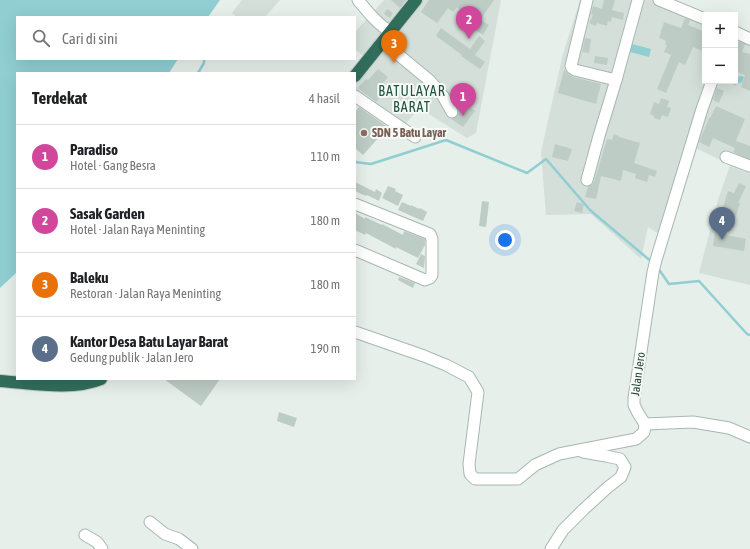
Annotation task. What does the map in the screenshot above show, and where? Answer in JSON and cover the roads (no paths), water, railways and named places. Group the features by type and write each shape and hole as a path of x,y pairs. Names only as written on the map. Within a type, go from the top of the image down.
{"highway":[{"path":"356,75 416,0"},
{"path":"0,381 61,386 99,380"}],"street":[{"path":"358,0 376,20 391,32"},
{"path":"587,0 571,66 575,70 616,80"},
{"path":"587,180 638,0"},
{"path":"659,0 702,18"},
{"path":"738,33 750,39"},
{"path":"383,42 438,89 452,112"},
{"name":"Jalan Jero","path":"645,424 634,405 634,398 656,260 711,84"},
{"path":"356,97 415,137"},
{"path":"726,157 750,166"},
{"path":"356,204 430,234 432,239 432,275 430,278 425,280 356,250"},
{"path":"356,332 424,356 469,377 478,392 469,464 470,474 475,479 518,479 536,465 559,454 636,439 644,432 645,424 693,422 729,428 750,437"},
{"path":"551,549 563,530 584,509 621,477 625,467 620,459 574,451"},
{"path":"150,522 165,534 179,539 192,549"},
{"path":"85,535 97,542 102,549"}],"water":[{"path":"0,0 220,0 209,16 16,16 16,60 177,60 170,72 16,72 16,273 0,288"},
{"path":"628,43 651,49 649,57 626,51"},
{"path":"738,77 744,77 742,82 738,84"}],"waterway":[{"path":"199,72 204,63 204,60"},
{"path":"356,162 371,164 446,140 527,173 546,159 590,210 653,263"},
{"path":"658,268 669,284 699,281 747,334 750,335"}],"place":[{"name":"Sasak Garden","path":"469,39"},
{"name":"Baleku","path":"394,63"},
{"name":"Paradiso","path":"463,116"},
{"name":"SDN 5 Batu Layar","path":"364,133"},
{"name":"Kantor Desa Batu Layar Barat","path":"722,240"}],"district":[{"name":"BATULAYAR BARAT","path":"412,100"}]}
